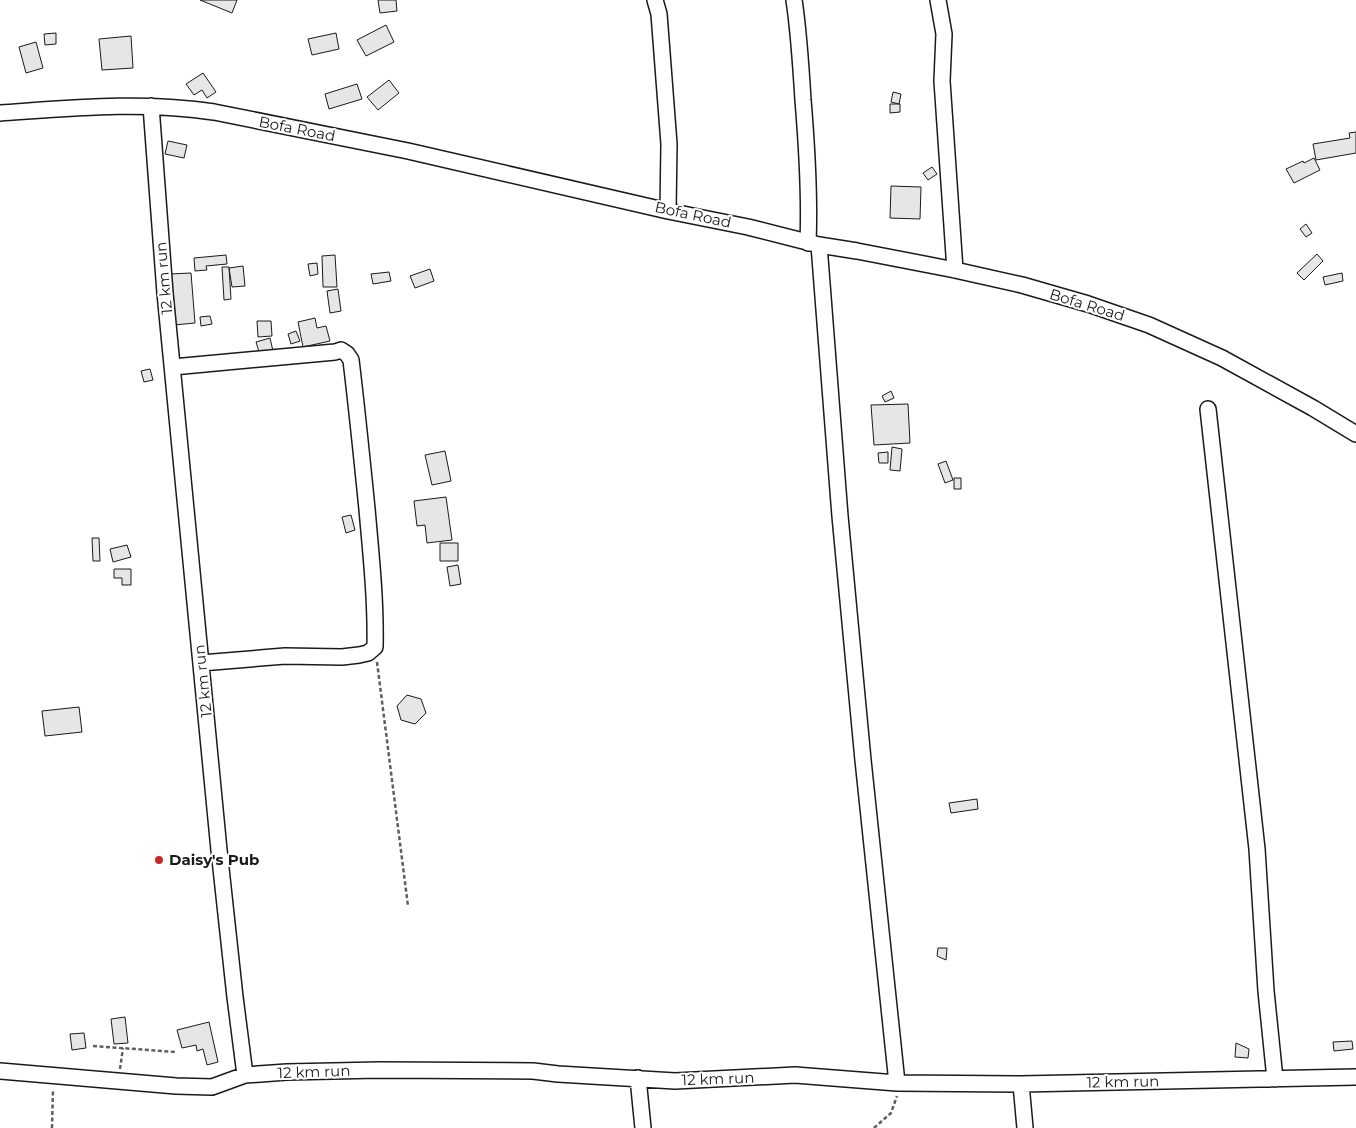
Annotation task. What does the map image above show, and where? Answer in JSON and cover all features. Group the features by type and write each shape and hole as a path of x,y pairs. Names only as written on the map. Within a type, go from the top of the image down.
{"street":[{"path":"655,0 659,14 669,144 668,211"},
{"path":"794,0 801,70 809,204 863,760 899,1082"},
{"path":"938,0 944,34 942,81 955,270"},
{"name":"Bofa Road","path":"0,113 111,106 182,107 214,112 408,151 668,211 748,227 813,244 955,270 1022,285 1088,304 1149,325 1222,358 1356,434"},
{"name":"12 km run","path":"151,106 165,293 234,987 245,1075 370,1070 523,1071 675,1081 795,1076 899,1082 1021,1084 1356,1077"},
{"path":"173,367 342,350 348,354 351,360 372,563 376,647 368,653 342,657 285,656 201,663"},
{"path":"1208,409 1257,849 1266,991 1275,1079"},
{"path":"0,1071 176,1086 212,1087 245,1075"},
{"path":"638,1078 643,1128"},
{"path":"1021,1084 1025,1128"}],"path":[{"path":"376,647 408,906"},
{"path":"93,1046 176,1052"},
{"path":"119,1081 122,1048"},
{"path":"52,1075 52,1128"},
{"path":"874,1128 891,1113 899,1082"}],"building":[{"path":"200,0 237,0 232,13"},
{"path":"378,0 396,0 397,11 380,13"},
{"path":"386,25 394,42 366,56 357,40"},
{"path":"56,33 56,44 45,45 44,34"},
{"path":"336,33 339,49 312,55 308,39"},
{"path":"131,36 133,68 102,70 99,39"},
{"path":"36,42 43,68 26,73 19,47"},
{"path":"203,73 216,92 207,98 202,90 194,95 186,84"},
{"path":"389,80 399,93 378,110 367,97"},
{"path":"357,84 362,99 329,109 325,94"},
{"path":"893,92 901,94 899,104 891,102"},
{"path":"890,104 900,104 900,112 890,113"},
{"path":"1356,132 1356,153 1316,160 1313,144 1350,138 1349,133"},
{"path":"168,141 187,145 184,158 165,154"},
{"path":"1314,158 1320,170 1294,183 1286,169"},
{"path":"932,167 937,174 928,180 923,173"},
{"path":"891,186 921,187 920,219 890,218"},
{"path":"1306,224 1312,233 1306,237 1300,229"},
{"path":"1317,254 1323,261 1304,280 1297,273"},
{"path":"226,255 227,264 206,266 207,270 195,271 194,258"},
{"path":"335,255 337,287 323,287 322,256"},
{"path":"317,263 318,274 310,276 308,264"},
{"path":"243,266 245,286 232,287 229,268"},
{"path":"222,267 229,267 231,299 224,300"},
{"path":"430,269 434,281 415,288 410,276"},
{"path":"389,272 391,281 373,284 371,274"},
{"path":"191,273 195,323 174,325 170,274"},
{"path":"1342,273 1343,281 1325,285 1323,277"},
{"path":"338,289 341,311 330,313 327,291"},
{"path":"210,316 212,324 201,326 200,317"},
{"path":"315,318 317,328 326,326 330,341 303,347 298,322"},
{"path":"257,321 271,321 272,336 258,337"},
{"path":"296,331 300,341 291,344 288,334"},
{"path":"270,338 273,351 260,355 256,342"},
{"path":"150,369 153,380 144,382 141,371"},
{"path":"891,391 894,398 885,402 882,396"},
{"path":"908,404 910,443 874,445 871,405"},
{"path":"892,447 902,449 900,471 890,470"},
{"path":"445,451 451,481 432,485 425,455"},
{"path":"888,452 888,463 879,463 878,453"},
{"path":"946,461 953,480 945,483 938,464"},
{"path":"954,478 961,478 961,489 954,489"},
{"path":"446,497 452,540 427,543 425,525 417,526 414,501"},
{"path":"351,515 355,530 346,533 342,517"},
{"path":"92,538 99,538 100,561 93,561"},
{"path":"440,543 458,543 458,561 440,561"},
{"path":"127,545 131,557 113,562 110,549"},
{"path":"458,565 461,584 450,586 447,567"},
{"path":"114,569 131,569 131,585 122,585 122,578 114,578"},
{"path":"407,695 421,699 426,713 415,724 401,720 397,706"},
{"path":"79,707 82,732 45,736 42,711"},
{"path":"977,799 978,809 951,813 949,803"},
{"path":"938,948 947,948 946,960 937,956"},
{"path":"125,1017 128,1043 114,1044 111,1019"},
{"path":"209,1022 218,1062 207,1065 203,1049 197,1051 196,1045 182,1048 177,1030"},
{"path":"84,1033 86,1048 72,1050 70,1034"},
{"path":"1352,1041 1353,1049 1334,1051 1333,1042"},
{"path":"1236,1043 1249,1049 1248,1058 1235,1057"}],"place":[{"name":"Daisy's Pub","path":"159,860"}]}
